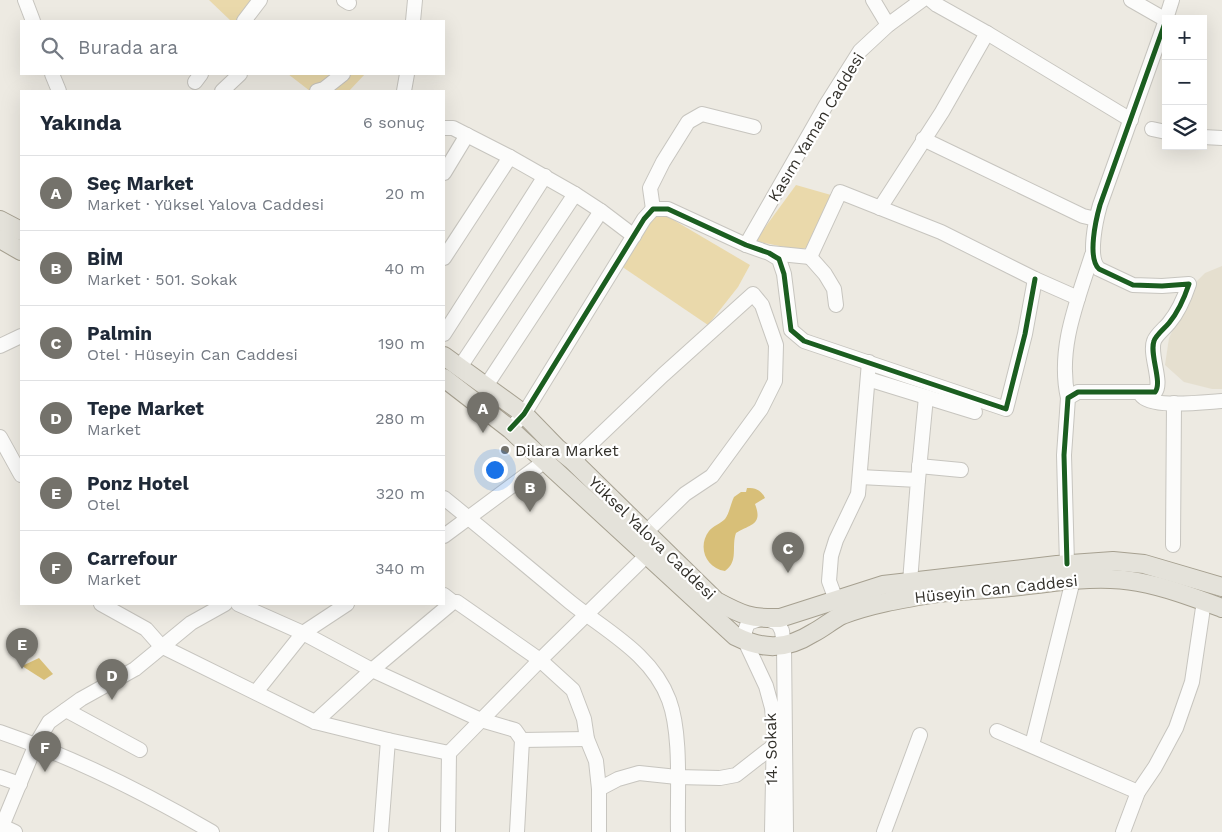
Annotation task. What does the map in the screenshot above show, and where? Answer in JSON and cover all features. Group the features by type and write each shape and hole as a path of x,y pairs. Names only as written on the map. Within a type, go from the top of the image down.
{"main road":[{"path":"0,220 20,230"},
{"path":"0,239 20,250"},
{"name":"Yüksel Yalova Caddesi","path":"445,357 524,414 556,448 573,461 716,601 744,615 780,618"},
{"name":"Yüksel Yalova Caddesi","path":"445,379 510,429 735,636 761,646 781,647"},
{"name":"Hüseyin Can Caddesi","path":"781,647 811,635 840,616 875,604 932,594 1011,587 1113,561 1144,564 1222,587"},
{"name":"Hüseyin Can Caddesi","path":"780,618 883,585 1070,572 1140,582 1222,608"}],"street":[{"path":"25,0 33,20"},
{"path":"245,20 260,0"},
{"path":"413,20 416,0"},
{"path":"873,0 888,25"},
{"name":"Kasım Yaman Caddesi","path":"746,245 826,105 860,50 888,25 922,0"},
{"path":"931,0 1131,120"},
{"path":"1131,0 1162,18"},
{"path":"1168,15 1172,0"},
{"path":"1032,744 1070,572 1064,455 1068,398 1065,382 1066,346 1078,298 1092,256 1096,219 1162,31"},
{"path":"880,208 923,138 942,112 987,33"},
{"path":"52,75 59,90"},
{"path":"223,90 239,75"},
{"path":"320,90 342,75"},
{"path":"404,90 407,75"},
{"path":"654,209 650,188 663,162 688,122 702,114 754,127"},
{"path":"445,128 453,128 545,176 602,210 634,236"},
{"path":"1152,129 1162,131"},
{"path":"445,171 467,135"},
{"path":"1207,137 1222,138"},
{"path":"923,138 1083,216 1096,219"},
{"path":"445,256 510,157"},
{"path":"445,332 545,176"},
{"path":"810,257 840,192 941,232 1035,279 1078,298"},
{"path":"460,367 575,194"},
{"path":"510,429 524,414 644,218 654,209 668,209 779,259 784,274 791,330 804,341 1006,409 1035,279"},
{"path":"486,386 602,210"},
{"path":"769,253 810,257 825,274 834,289 836,305"},
{"path":"1068,398 1078,392 1155,392 1158,389 1154,363 1154,341 1182,306 1189,284 1162,286 1133,285 1099,269 1095,266 1092,256"},
{"path":"573,461 663,375 753,294 762,305 776,345 775,381 762,409 712,476 685,494 645,533"},
{"path":"0,346 20,336"},
{"path":"836,600 829,581 831,556 836,540 858,494 869,362"},
{"path":"868,379 975,412"},
{"path":"1140,392 1142,398 1147,400 1174,403 1222,401"},
{"path":"910,582 926,396"},
{"path":"1173,545 1174,403"},
{"path":"0,439 20,473"},
{"path":"445,535 545,461 556,448"},
{"path":"919,466 961,470"},
{"path":"860,477 918,480"},
{"path":"445,499 587,615 637,653 656,674 669,700 677,739 678,832"},
{"path":"448,832 448,753 648,555"},
{"path":"448,598 457,602 540,660 573,690 584,719 588,739 596,761 599,789 599,832"},
{"path":"1123,832 1138,792 1155,767 1176,728 1192,682 1204,601"},
{"path":"102,605 146,630 161,646 315,722 448,753"},
{"path":"4,829 36,744 50,722 81,699 135,669 191,623 223,605"},
{"path":"240,605 303,634 372,670 481,720 515,730 522,740 517,832"},
{"path":"256,692 303,634 346,605"},
{"path":"315,722 441,605"},
{"path":"599,789 618,779 639,773 677,777 720,778 736,775 779,747 785,672 781,647 782,631 778,623 763,618 748,623 745,631 745,641"},
{"path":"785,672 792,652 811,635"},
{"name":"14. Sokak","path":"745,641 768,693 772,708 774,728 779,747 786,832"},
{"path":"66,710 140,750"},
{"path":"997,731 1032,744 1138,792"},
{"path":"0,732 36,744 147,796 212,832"},
{"path":"884,832 920,735"},
{"path":"522,740 588,739"},
{"path":"381,832 388,740"},
{"name":"14. Sokak","path":"772,832 779,747"},
{"path":"0,777 20,784"}],"shaded area":[{"path":"209,0 256,0 241,20 230,20"},
{"path":"289,75 364,75 350,90 309,90"},
{"path":"796,185 831,195 810,246 800,250 755,241"},
{"path":"665,215 750,265 738,287 708,325 621,266 653,217"},
{"path":"1222,266 1222,389 1212,389 1184,382 1165,365 1169,338 1196,282 1205,273"},
{"path":"747,488 758,490 765,498 755,504 758,516 754,523 736,533 732,563 725,571 718,569 705,556 705,537 711,529 725,519 734,497 741,492 746,492"},
{"path":"39,658 53,674 44,680 22,666"}],"cycle path":[{"path":"1067,564 1064,455 1068,398 1078,392 1155,392 1158,382 1153,353 1154,341 1176,314 1189,284 1162,286 1133,285 1099,269 1095,264 1093,248 1096,219 1100,205 1162,31"},
{"path":"510,429 524,414 644,219 653,209 668,209 779,259 784,274 791,330 804,341 1006,409 1025,334 1035,279"}],"place":[{"name":"Seç Market","path":"483,433"},
{"name":"Dilara Market","path":"505,450"},
{"name":"BİM","path":"530,512"},
{"name":"Palmin","path":"788,573"},
{"name":"Ponz Hotel","path":"22,669"},
{"name":"Tepe Market","path":"112,700"},
{"name":"Carrefour","path":"45,772"}]}
